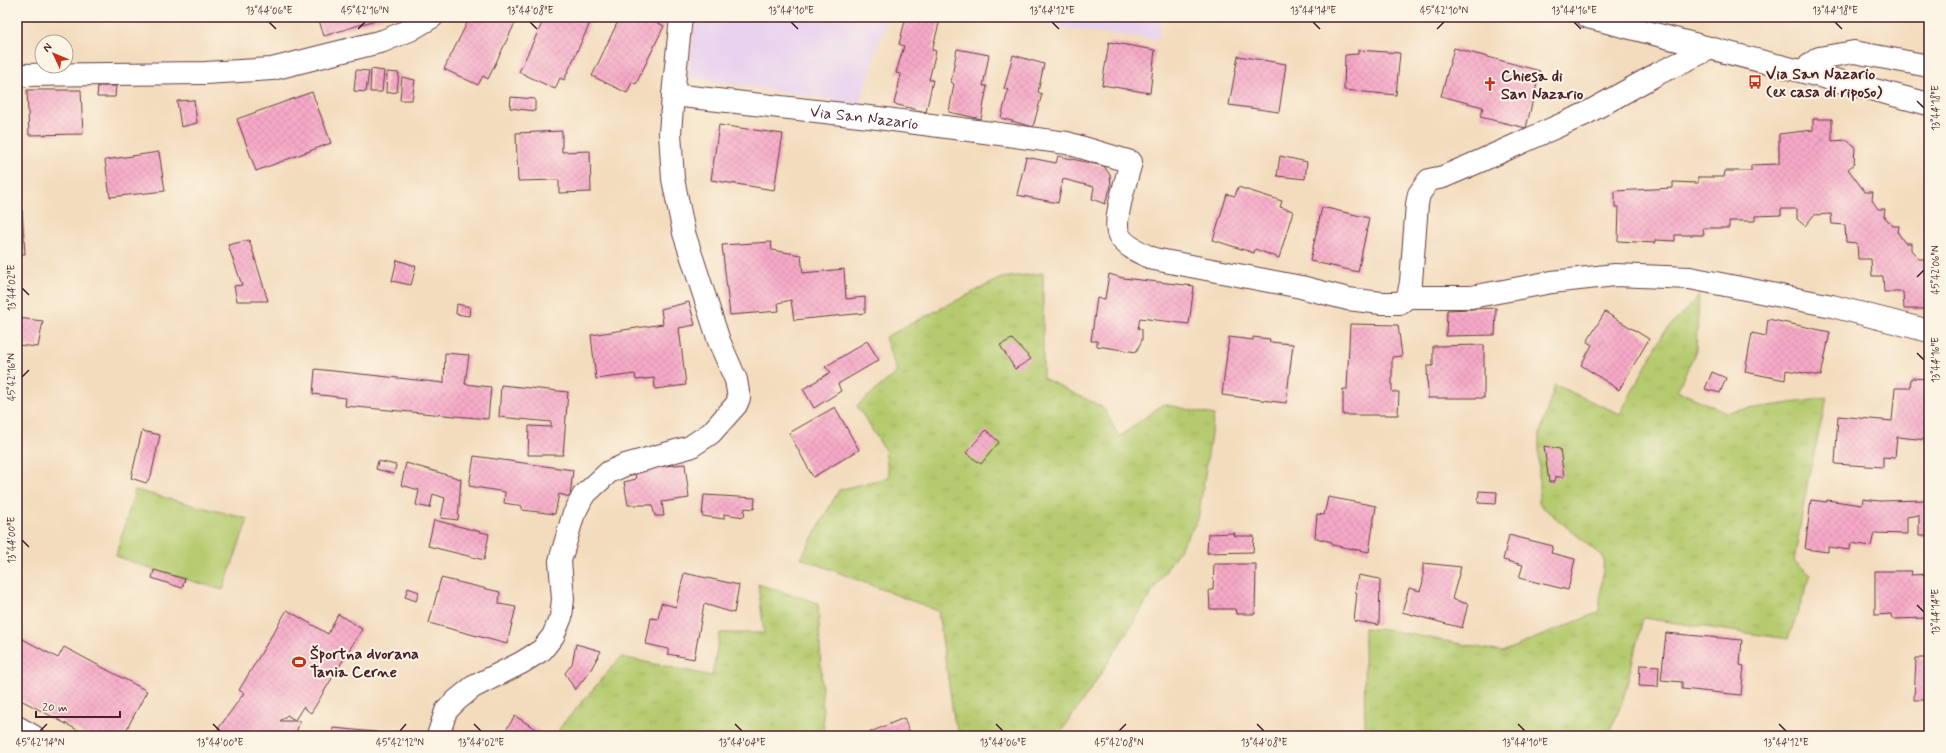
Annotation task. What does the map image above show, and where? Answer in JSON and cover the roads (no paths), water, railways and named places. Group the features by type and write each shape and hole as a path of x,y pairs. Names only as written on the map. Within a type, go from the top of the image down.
{"street":[{"path":"17,75 205,73 272,68 383,41 410,30 432,17"},
{"path":"438,736 446,711 457,700 473,687 521,663 542,650 553,636 561,617 563,599 560,561 573,516 583,496 609,472 625,465 690,447 711,433 720,424 736,405 739,398 736,380 719,341 682,226 673,179 670,132 681,17"},
{"path":"1588,17 1929,104"},
{"path":"1711,48 1659,73 1585,114 1471,165 1429,180 1418,194 1411,282 1408,297 1471,297 1552,282 1615,275 1690,278 1832,306 1929,331"},
{"path":"1802,71 1818,58 1854,52 1929,66"},
{"name":"Via San Nazario","path":"673,95 878,118 1067,143 1131,162 1116,224 1119,235 1141,253 1154,259 1301,287 1348,299 1381,303 1400,303 1408,297"},
{"path":"17,727 33,736"}],"place":[{"name":"Via San Nazario (ex casa di riposo)","path":"1755,82"},
{"name":"Chiesa di San Nazario","path":"1490,84"},
{"name":"Športna dvorana Tania Cerne","path":"299,662"}]}
